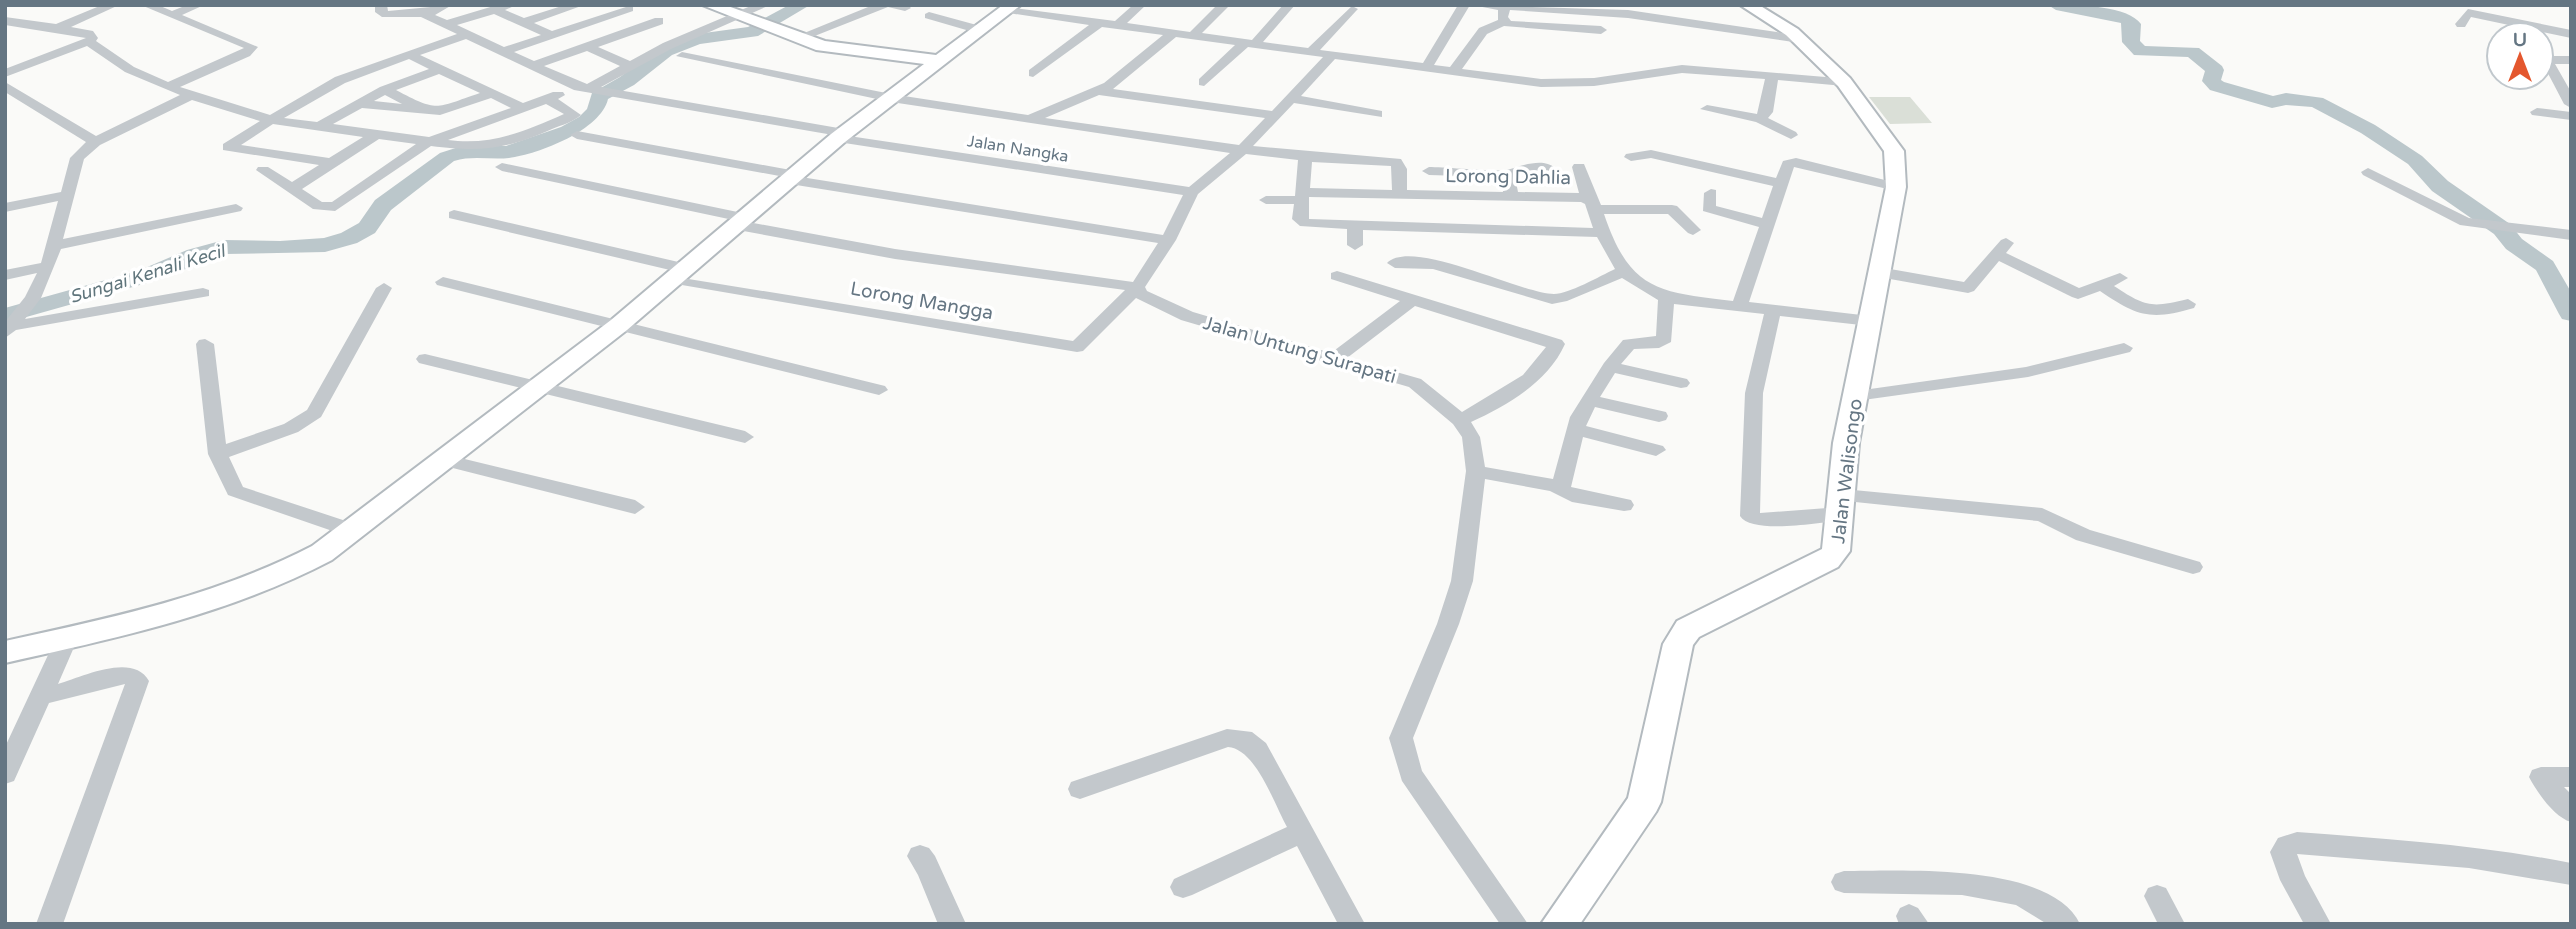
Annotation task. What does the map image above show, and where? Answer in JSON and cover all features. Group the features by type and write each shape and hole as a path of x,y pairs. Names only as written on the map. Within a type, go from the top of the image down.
{"street":[{"path":"59,28 113,5"},
{"path":"147,5 252,49 172,86"},
{"path":"172,15 198,5"},
{"path":"381,5 381,12 386,15 426,13 446,5"},
{"path":"444,25 510,5"},
{"path":"525,22 578,5"},
{"path":"710,5 821,46 939,61"},
{"path":"263,170 321,208 335,207 426,143 548,99 596,89 630,66 694,34 764,5"},
{"path":"799,38 884,5"},
{"path":"1118,26 1140,5"},
{"path":"1192,36 1224,5"},
{"path":"1204,82 1289,5"},
{"path":"1426,68 1465,5"},
{"path":"1478,5 1642,10 1800,38"},
{"name":"Jalan Walisongo","path":"1559,924 1644,802 1678,644 1688,629 1833,557 1842,505 1846,443 1896,187 1894,151 1844,82 1800,38 1748,5"},
{"path":"1500,23 1504,6"},
{"path":"501,52 625,7 694,34"},
{"path":"5,652 239,592 297,567 354,531 619,325 841,136 1007,7 1118,26 1523,82 1594,82 1673,69 1844,82"},
{"path":"1311,52 1352,9"},
{"path":"495,10 552,35"},
{"name":"Jalan Nangka","path":"426,13 427,17 531,66 596,89 841,136 1192,192"},
{"path":"2461,24 2468,13 2565,37"},
{"path":"929,16 980,30"},
{"path":"1456,20 1601,30"},
{"path":"5,21 35,28 59,28 89,34 92,38 5,74"},
{"path":"531,66 660,21"},
{"path":"1033,73 1099,23"},
{"path":"1453,72 1483,31 1500,23"},
{"path":"1029,119 1099,91 1174,33"},
{"path":"332,163 228,147 340,80 465,35"},
{"path":"89,41 111,62 193,94 271,120 426,143 492,145 523,137 574,115 548,99"},
{"path":"587,46 630,66"},
{"path":"410,55 522,108"},
{"path":"502,167 895,254 1137,287 1167,240 1192,192 1243,149 1332,55"},
{"path":"682,56 891,98 1216,148 1304,157 1396,162 1400,169 1399,195"},
{"path":"2571,61 2547,60 2564,84 2571,104"},
{"path":"318,127 385,90 440,69"},
{"path":"1760,119 1766,112 1772,75"},
{"path":"5,86 95,142"},
{"path":"385,90 390,90 420,111"},
{"path":"1099,91 1275,115"},
{"path":"11,327 33,298 48,266 76,159 95,142 193,94"},
{"path":"359,104 440,111 491,94"},
{"path":"1291,98 1377,114"},
{"path":"1707,109 1760,119 1791,135"},
{"path":"2537,112 2571,116"},
{"path":"293,188 375,135"},
{"path":"577,135 793,178 1167,240"},
{"path":"1632,157 1644,153 1664,156 1782,183"},
{"path":"1304,157 1300,196 1302,222 1604,233"},
{"path":"1740,305 1788,164 1792,162 1896,187"},
{"path":"1579,167 1592,205 1622,272 1645,289 1666,298 1870,321"},
{"path":"1429,171 1499,173 1507,176 1520,169 1548,168"},
{"path":"2368,172 2449,216 2491,227 2571,235"},
{"path":"1507,176 1511,197"},
{"path":"5,208 67,195"},
{"name":"Lorong Dahlia","path":"1266,200 1300,196 1399,195 1511,197 1592,205"},
{"path":"1592,205 1675,210 1709,200 1768,224"},
{"path":"55,244 236,208"},
{"path":"1675,210 1693,230"},
{"path":"454,215 682,274"},
{"path":"1354,225 1354,245"},
{"path":"1879,272 1968,288 2001,249 2077,293 2120,278"},
{"path":"1395,263 1434,264 1552,299 1561,298 1622,272"},
{"path":"5,275 48,266"},
{"name":"Lorong Mangga","path":"682,274 1077,347 1137,287"},
{"path":"1337,276 1557,345 1547,361 1499,401 1460,420"},
{"path":"443,282 879,390"},
{"path":"2102,285 2146,313 2162,313 2188,304"},
{"name":"Jalan Untung Surapati","path":"1137,287 1141,294 1187,316 1415,383 1460,420 1471,437 1476,471 1462,581 1448,624 1401,738 1411,774 1515,924"},
{"path":"218,454 291,428 314,413 384,288"},
{"path":"11,327 203,293"},
{"path":"1558,488 1566,478 1576,429 1610,367 1629,344 1663,341 1666,298"},
{"path":"1335,359 1413,299"},
{"path":"1773,309 1754,393 1750,516 1759,520 1842,505 2042,515 2083,535 2193,567"},
{"path":"205,344 218,454 235,491 354,531"},
{"path":"1856,396 2028,372 2074,358 2124,348"},
{"path":"425,359 538,389 745,437"},
{"path":"1610,367 1681,383"},
{"path":"1590,400 1659,416"},
{"path":"1576,429 1656,450"},
{"path":"444,460 635,508"},
{"path":"1476,471 1558,488 1572,496 1624,505"},
{"path":"5,774 67,638"},
{"path":"40,697 119,676 128,675 138,681 49,924"},
{"path":"1080,789 1227,738 1238,737 1249,741 1258,750 1352,924"},
{"path":"2571,777 2541,777 2571,812"},
{"path":"1183,887 1302,832"},
{"path":"2318,924 2286,865 2283,852 2287,846 2297,843 2505,860 2571,874"},
{"path":"920,856 932,872 936,888 953,924"},
{"path":"1844,882 1978,885 2030,899 2051,909 2067,924"},
{"path":"2157,896 2172,924"}],"shaded area":[{"path":"1869,97 1910,97 1932,123 1890,124"}],"waterway":[{"name":"Sungai Kenali Kecil","path":"5,316 146,276 195,255 224,247 280,248 325,245 349,238 367,228 383,205 447,157 465,151 508,152 568,131 586,121 596,110 599,97 627,81 666,51 697,39 752,32 802,5"},
{"path":"2056,5 2127,19 2132,24 2131,42 2140,51 2193,52 2215,70 2211,81 2217,86 2272,102 2286,99 2316,102 2368,129 2415,160 2440,186 2502,229 2514,244 2545,266 2571,314"}]}
